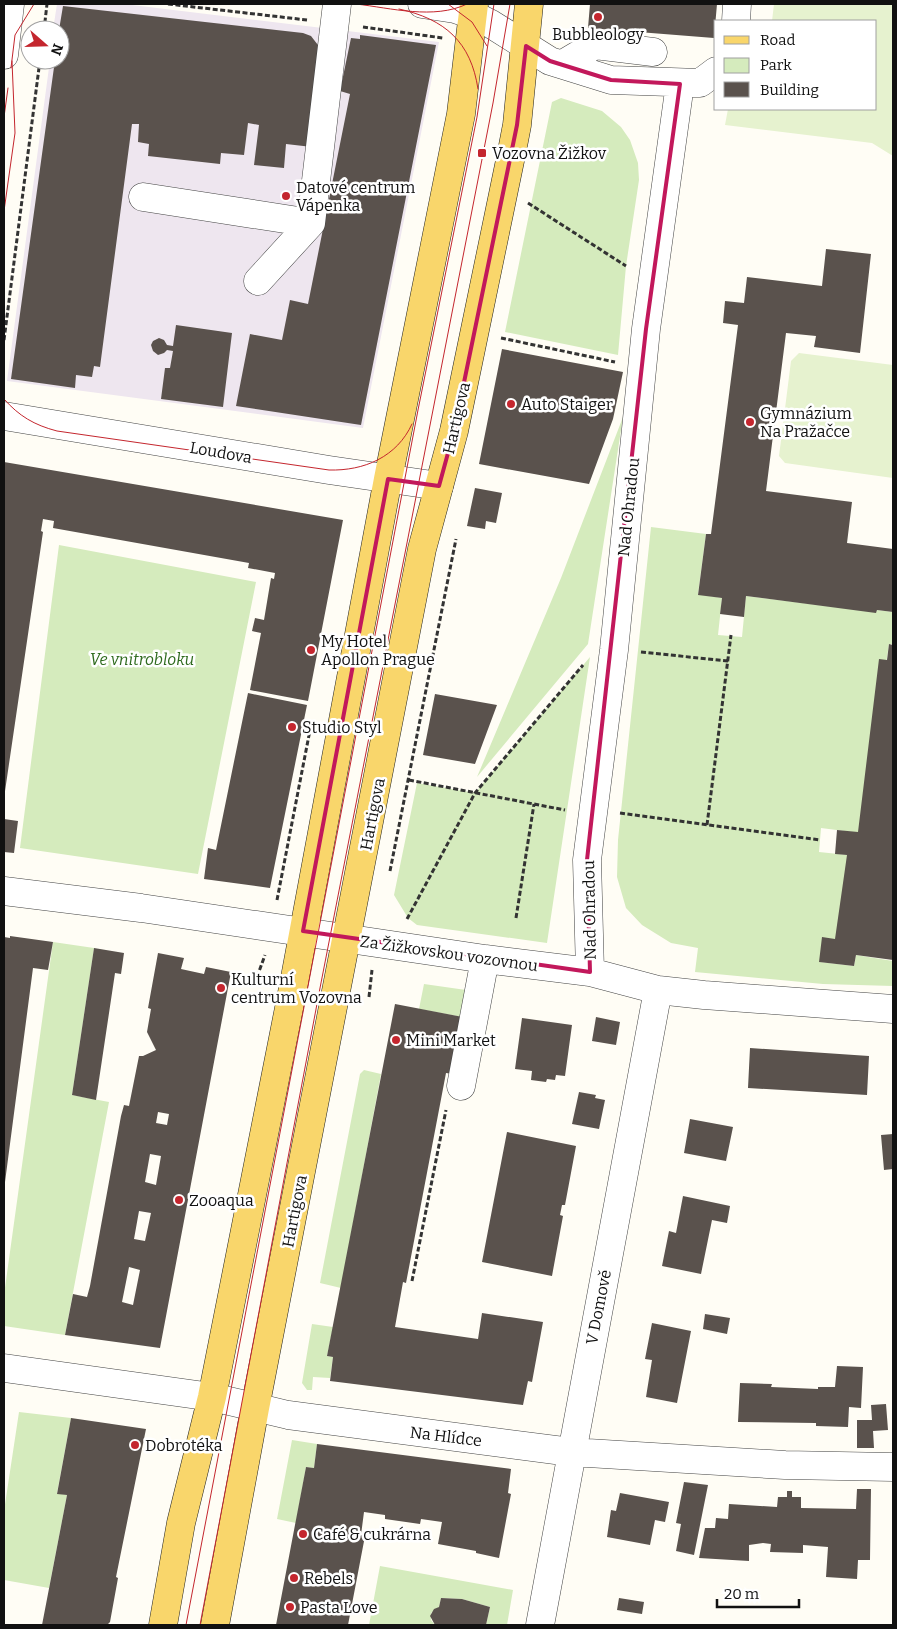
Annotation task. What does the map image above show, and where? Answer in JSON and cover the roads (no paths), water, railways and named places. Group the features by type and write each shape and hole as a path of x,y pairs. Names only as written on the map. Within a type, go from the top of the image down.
{"main road":[{"name":"Hartigova","path":"215,1625 255,1408 348,939 422,549 454,431 517,125 529,4"},
{"path":"163,1625 181,1523 212,1397 303,931 388,479 461,114 473,10"}],"street":[{"path":"4,55 10,4"},
{"path":"258,281 311,223 337,4"},
{"path":"422,4 473,10 491,24 550,61 610,80 680,84 700,83 714,72"},
{"path":"736,20 737,4"},
{"path":"563,64 595,45 653,52"},
{"name":"Nad Ohradou","path":"590,972 587,860 614,650 646,329 676,128 680,84"},
{"path":"143,197 311,223"},
{"name":"Loudova","path":"4,416 439,486"},
{"name":"Za Žižkovskou vozovnou","path":"4,891 303,931 375,944 590,972 658,990 893,1009"},
{"path":"461,1086 486,959"},
{"name":"V Domově","path":"540,1625 570,1452 658,990"},
{"name":"Na Hlídce","path":"4,1368 212,1397 288,1415 570,1452 784,1465 893,1467"}],"tram line":[{"path":"11,68 15,35 34,4"},
{"path":"356,4 412,12 441,11 467,4"},
{"path":"448,4 472,22 487,46"},
{"path":"186,1625 418,410 477,117 494,4"},
{"path":"200,1625 320,988 493,103 510,4"},
{"path":"399,9 430,19 453,35 469,58 478,89"},
{"path":"4,211 15,133 12,61"},
{"path":"4,117 8,88"},
{"path":"4,399 27,419 57,431 329,470 355,468 378,460 398,445 412,424"}],"place":[{"name":"Bubbleology","path":"598,17"},
{"name":"Vozovna Žižkov","path":"482,153"},
{"name":"Datové centrum Vápenka","path":"286,196"},
{"name":"Auto Staiger","path":"511,404"},
{"name":"Gymnázium Na Pražačce","path":"750,422"},
{"name":"My Hotel Apollon Prague","path":"311,650"},
{"name":"Studio Styl","path":"292,727"},
{"name":"Kulturní centrum Vozovna","path":"221,988"},
{"name":"Mini Market","path":"396,1040"},
{"name":"Zooaqua","path":"179,1200"},
{"name":"Dobrotéka","path":"135,1445"},
{"name":"Café & cukrárna","path":"303,1534"},
{"name":"Rebels","path":"294,1578"},
{"name":"Pasta Love","path":"290,1607"}],"park label":[{"name":"Ve vnitrobloku","path":"142,659"}]}
